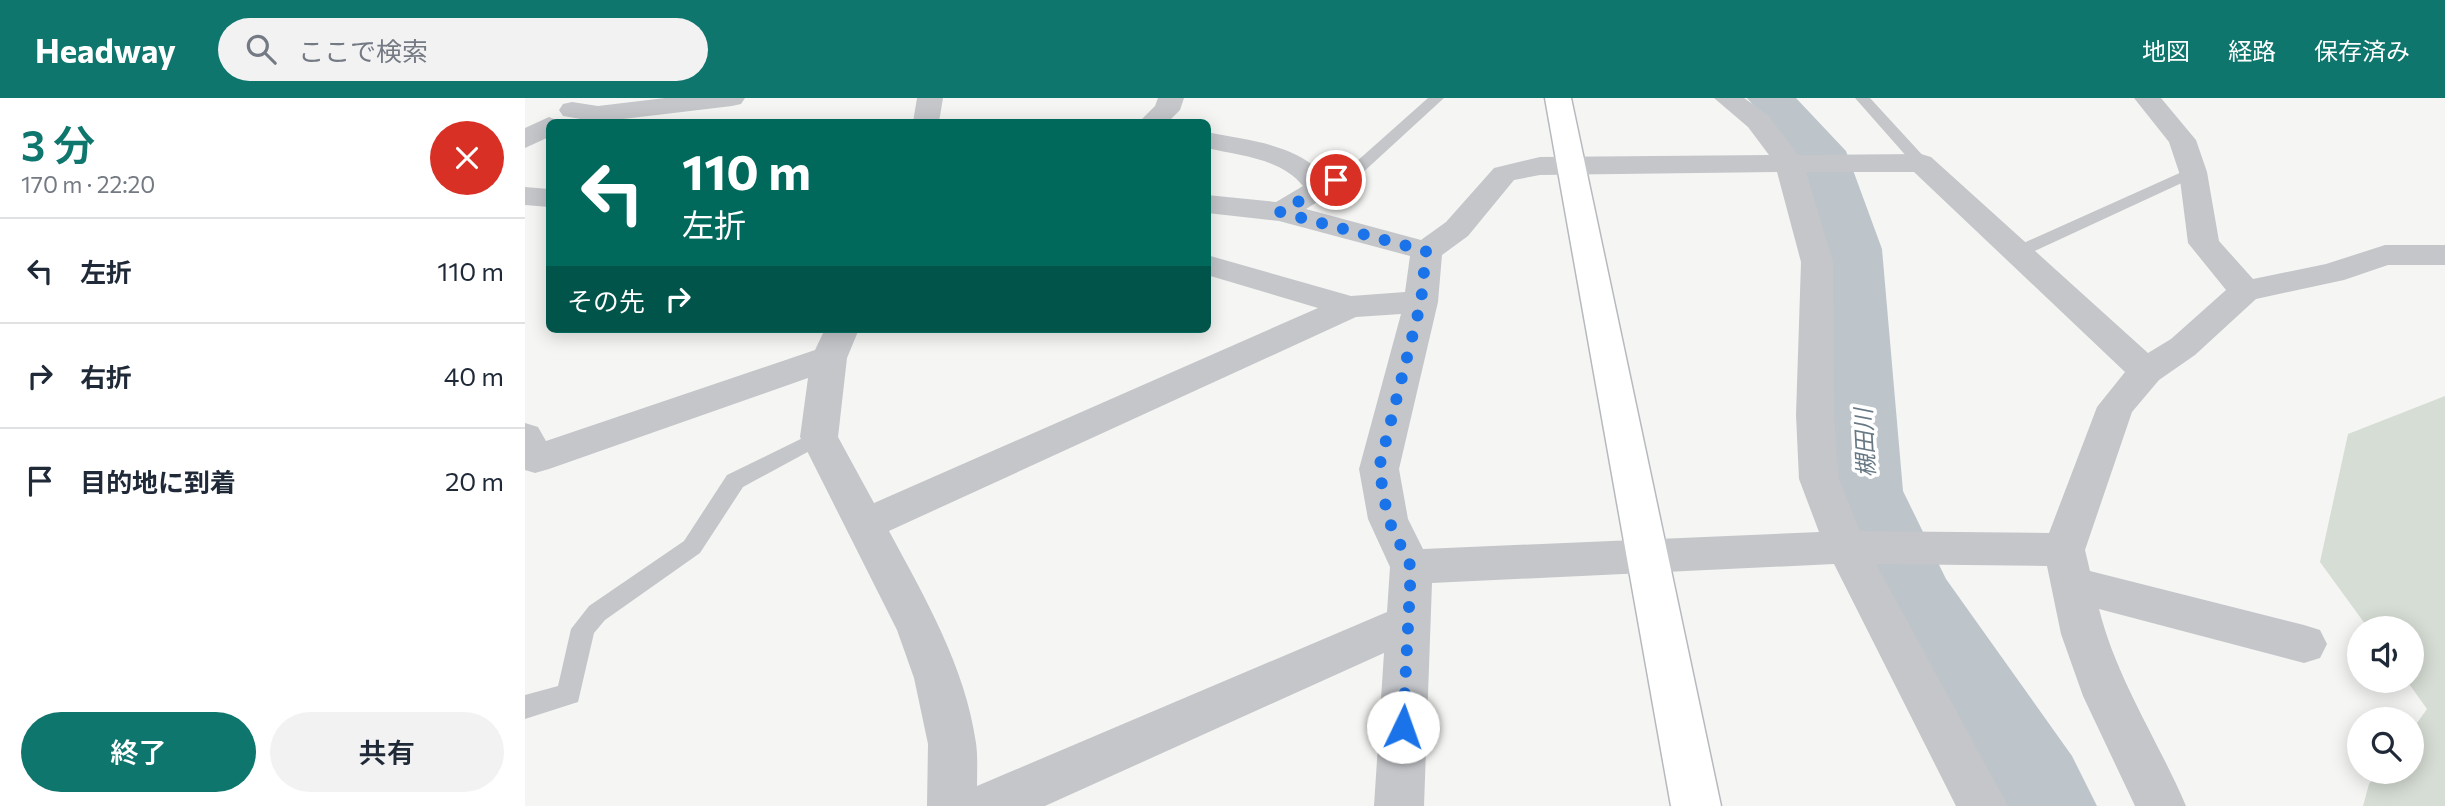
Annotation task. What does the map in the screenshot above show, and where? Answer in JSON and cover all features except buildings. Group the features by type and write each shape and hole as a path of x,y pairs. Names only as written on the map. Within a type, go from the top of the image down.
{"street":[{"path":"566,114 598,114 732,98"},
{"path":"926,119 930,98"},
{"path":"1156,119 1167,110 1171,98"},
{"path":"1727,98 1814,163"},
{"path":"2147,98 2182,140 2193,172 2204,243 2245,291"},
{"path":"1563,99 1696,806"},
{"path":"525,141 546,127"},
{"path":"1211,141 1290,160 1313,175 1319,188 1280,212"},
{"path":"1814,163 1817,262 1815,415 1819,479 1850,548 1983,806"},
{"path":"1399,806 1411,567 1388,519 1379,468 1421,302 1426,251 1457,229 1504,174 1540,166 1574,165 1921,163 2146,371"},
{"path":"525,196 546,198"},
{"path":"1211,204 1280,212 1426,251"},
{"path":"2161,806 2106,696 2083,634 2069,568 2115,407 2146,371 2183,347 2245,291 2333,273 2385,255 2445,255"},
{"path":"1211,266 1350,307"},
{"path":"865,524 1350,307 1421,302"},
{"path":"836,343 821,409 819,437 919,629 937,678 952,744 952,806"},
{"path":"525,438 535,459 836,343"},
{"path":"1411,567 1916,547 2069,568 2304,644"},
{"path":"989,806 1409,622"}],"lane":[{"path":"1319,188 1353,173 1437,98"},
{"path":"1862,98 1921,163"},
{"path":"2016,253 2193,172"},
{"path":"525,707 569,694 583,629 597,613 692,547 735,481 819,437"}],"shaded area":[{"path":"2445,396 2445,806 2363,806 2369,784 2424,784 2424,713 2427,709 2416,693 2424,693 2424,616 2359,616 2320,562 2348,434"}],"waterway":[{"name":"槻田川","path":"1770,98 1821,151 1854,249 1868,491 1917,600 2052,806"}],"route":[{"path":"1336,180 1280,212 1426,251 1421,302 1379,468 1388,519 1411,567 1403,727"}]}
